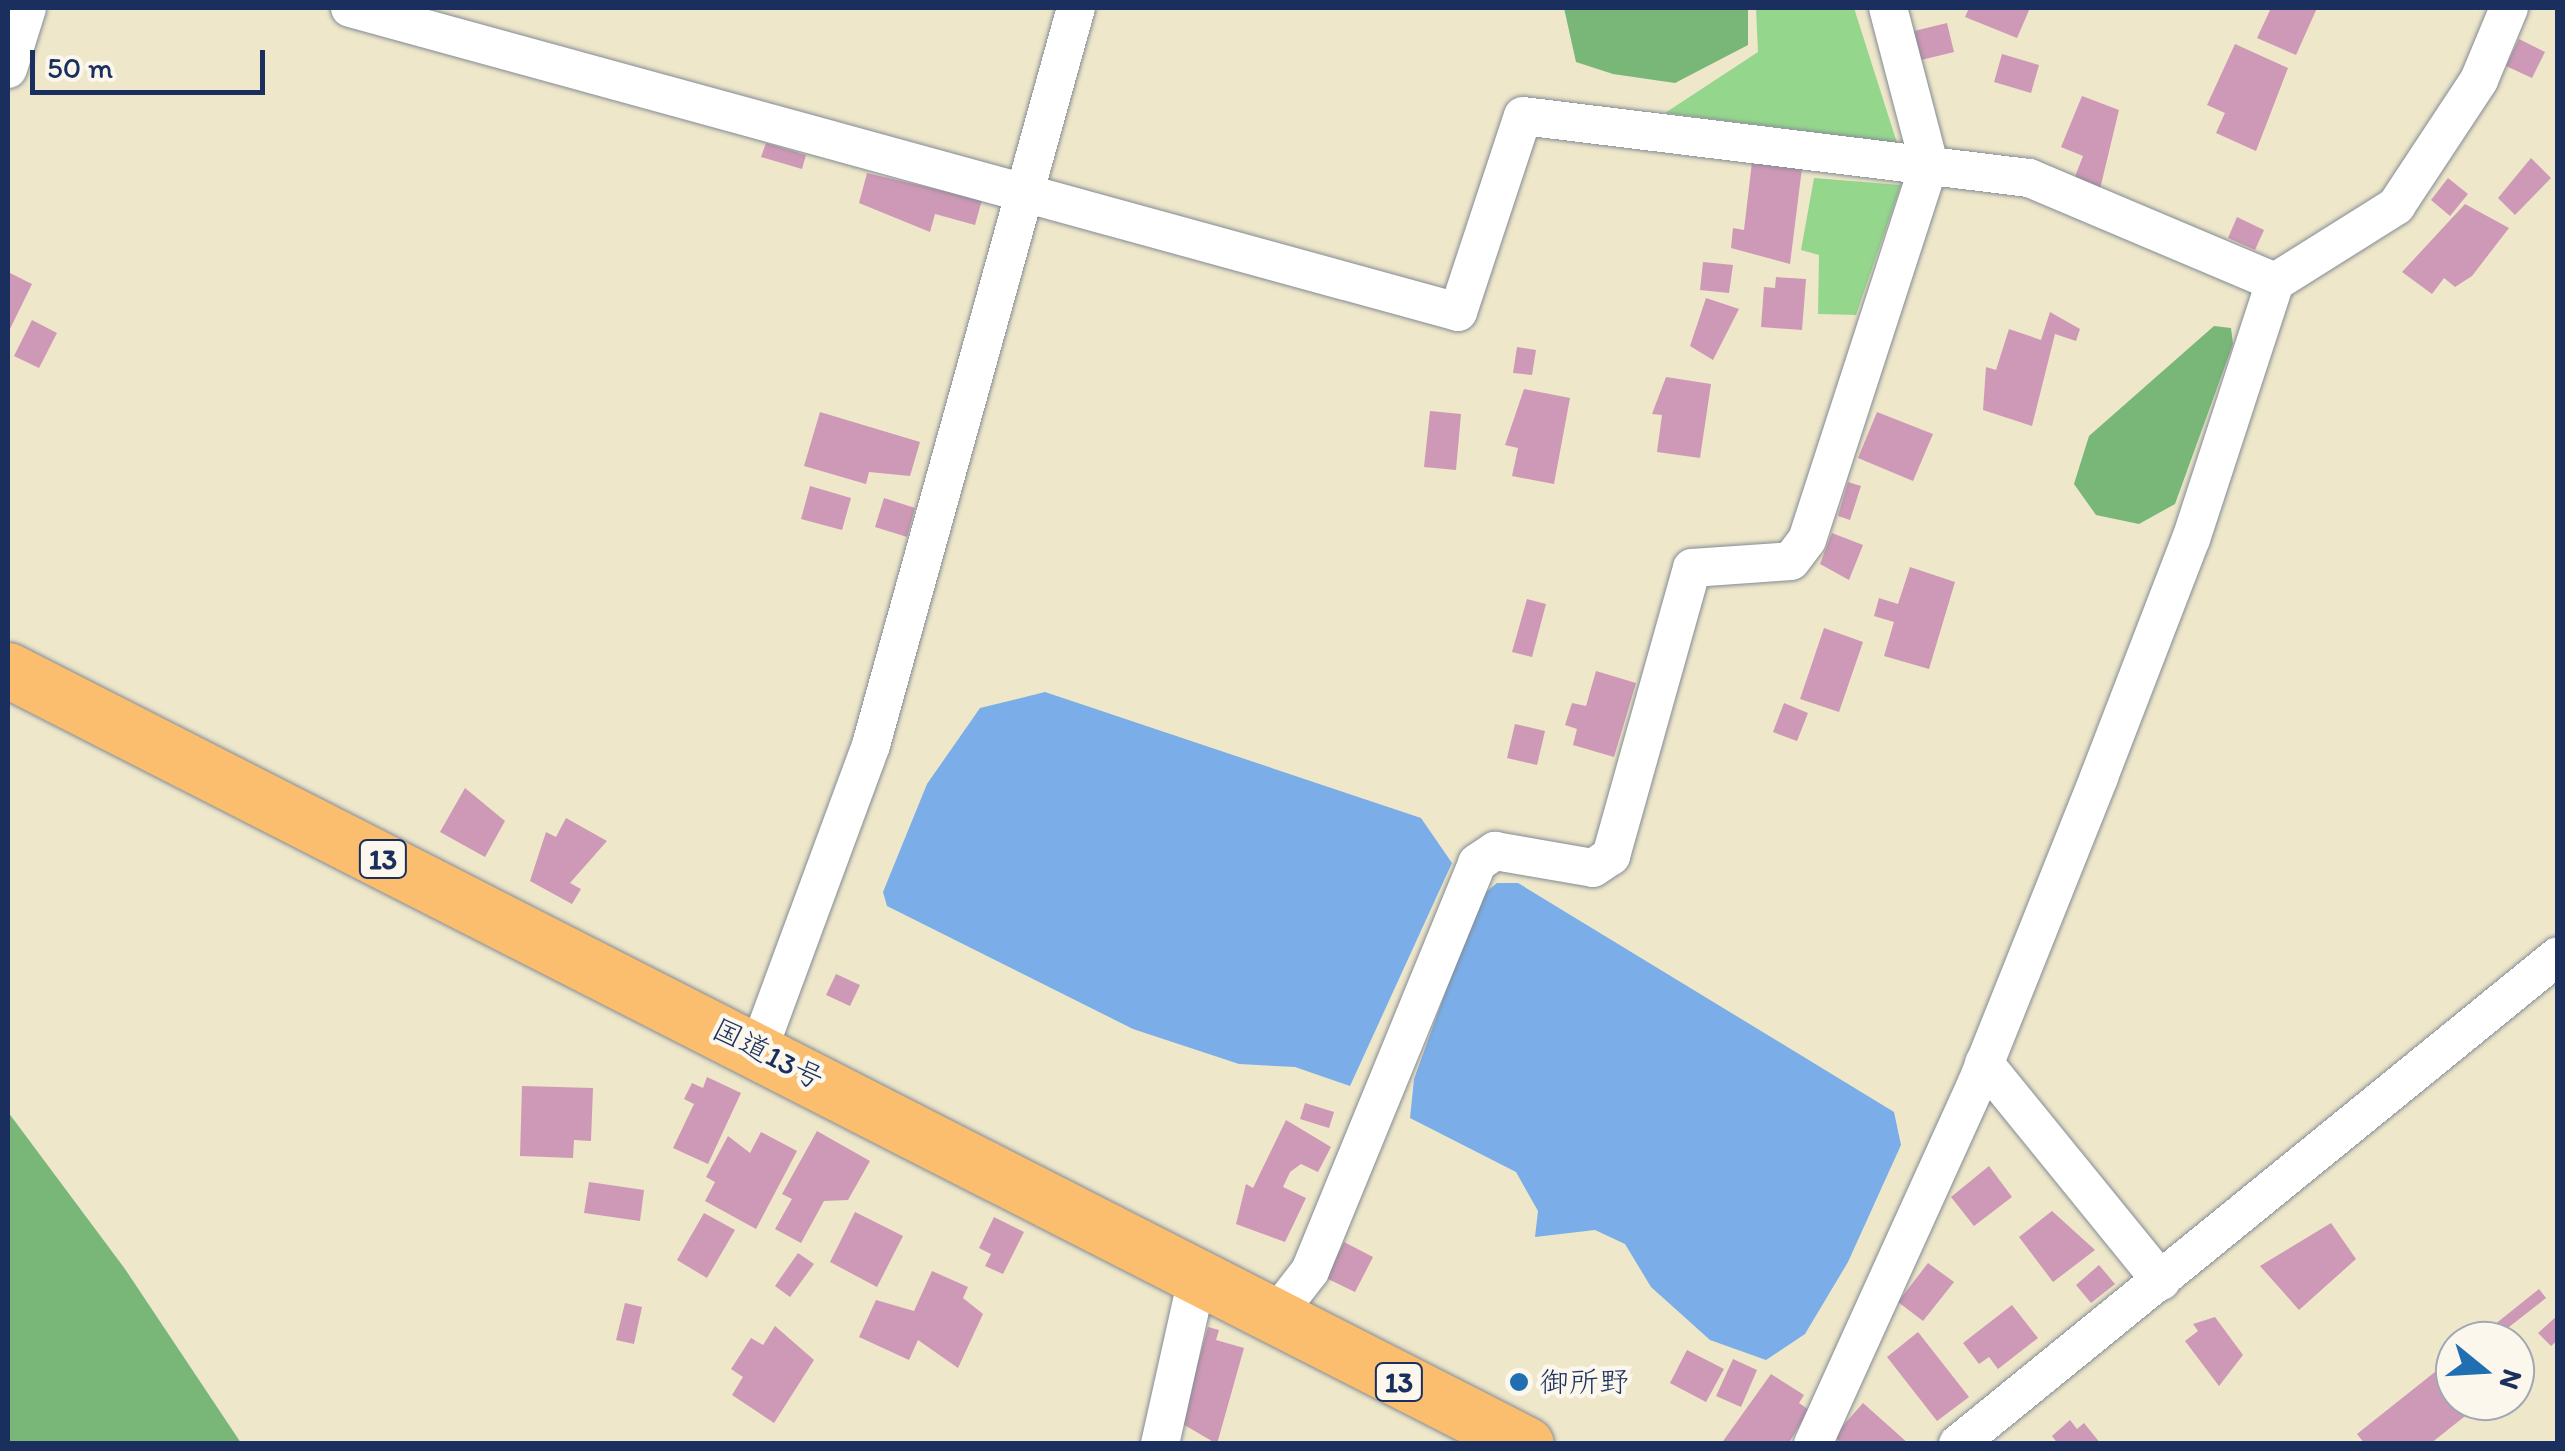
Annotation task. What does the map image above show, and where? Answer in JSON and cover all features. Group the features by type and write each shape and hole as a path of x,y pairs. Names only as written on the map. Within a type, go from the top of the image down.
{"highway":[{"name":"国道13号","path":"8,670 759,1048 1198,1279 1526,1444"}],"street":[{"path":"8,69 27,8"},
{"path":"350,8 1458,312 1523,116 2029,178 2275,282"},
{"path":"759,1048 871,746 1076,8"},
{"path":"1275,1316 1310,1271 1477,863 1496,851 1592,868 1611,856 1692,568 1791,561 1807,540 1928,164 1888,8"},
{"path":"1812,1444 1984,1063 2192,539 2275,282 2396,206 2479,80 2509,8"},
{"path":"1958,1444 2558,956"},
{"path":"1984,1063 2161,1281"},
{"path":"1160,1444 1198,1279"}],"green space":[{"path":"1564,8 1748,8 1748,45 1675,83 1613,74 1576,62"},
{"path":"1756,8 1854,8 1897,143 1665,113 1758,52"},
{"path":"1814,178 1901,185 1856,315 1818,314 1819,255 1801,250"},
{"path":"2214,326 2231,328 2233,344 2175,504 2139,524 2096,515 2074,484 2089,436"},
{"path":"8,1112 125,1269 241,1443 8,1443"}],"water":[{"path":"1045,692 1421,818 1452,863 1350,1086 1295,1067 1239,1064 1133,1029 887,906 883,892 927,784 980,708"},
{"path":"1497,883 1518,883 1894,1112 1901,1145 1848,1262 1805,1334 1766,1360 1710,1340 1651,1287 1625,1244 1595,1230 1535,1237 1538,1211 1516,1172 1410,1118 1414,1079 1480,897"}],"building":[{"path":"1969,8 2030,8 2017,38 1965,17"},
{"path":"2271,8 2317,8 2296,55 2257,38"},
{"path":"1947,23 1954,52 1917,61 1910,32"},
{"path":"2519,39 2545,52 2532,78 2506,66"},
{"path":"2235,44 2288,68 2256,151 2216,133 2225,113 2207,105"},
{"path":"2002,54 2039,65 2031,93 1994,82"},
{"path":"2082,96 2119,110 2100,189 2074,179 2083,156 2061,147"},
{"path":"766,143 806,155 802,169 761,157"},
{"path":"2531,158 2551,178 2515,215 2498,198"},
{"path":"1752,162 1802,168 1790,264 1731,248 1733,228 1744,230"},
{"path":"867,173 982,200 975,225 935,214 930,232 859,203"},
{"path":"2448,178 2468,194 2450,216 2431,200"},
{"path":"2465,204 2509,228 2472,276 2455,287 2444,278 2432,294 2402,272"},
{"path":"2237,217 2264,230 2255,250 2228,238"},
{"path":"1703,262 1733,265 1729,293 1700,290"},
{"path":"8,272 32,284 8,333"},
{"path":"1776,277 1806,279 1802,330 1761,327 1764,287 1775,288"},
{"path":"1706,298 1739,309 1713,360 1690,346"},
{"path":"2050,312 2080,329 2076,341 2055,334 2032,426 1983,410 1986,367 1996,370 2009,329 2041,340"},
{"path":"32,320 57,333 39,368 14,356"},
{"path":"1517,347 1536,350 1532,375 1513,373"},
{"path":"1666,377 1711,384 1700,458 1657,452 1662,415 1652,414"},
{"path":"1524,389 1570,398 1554,484 1512,476 1518,448 1505,445"},
{"path":"1430,411 1461,414 1456,470 1424,467"},
{"path":"820,412 920,442 910,476 869,472 866,484 804,466"},
{"path":"1877,412 1933,434 1913,481 1858,458"},
{"path":"1848,482 1861,486 1850,520 1838,516"},
{"path":"810,486 851,498 842,530 801,519"},
{"path":"884,498 915,508 907,537 875,527"},
{"path":"1832,533 1863,545 1849,580 1820,564"},
{"path":"1910,567 1955,582 1929,669 1884,656 1894,622 1874,616 1879,598 1898,604"},
{"path":"1527,599 1546,604 1532,657 1512,652"},
{"path":"1824,628 1863,642 1839,712 1800,699"},
{"path":"1596,671 1636,683 1614,757 1573,745 1577,729 1565,725 1572,703 1586,706"},
{"path":"1784,703 1808,713 1797,741 1773,732"},
{"path":"1515,724 1545,731 1537,765 1507,758"},
{"path":"465,788 505,821 485,857 440,832"},
{"path":"566,818 607,841 570,883 581,889 572,904 530,881 546,832 556,837"},
{"path":"836,974 860,985 850,1006 826,995"},
{"path":"707,1077 741,1093 708,1164 673,1148 694,1104 684,1099 692,1083 703,1088"},
{"path":"522,1086 593,1088 591,1141 574,1140 573,1158 520,1156"},
{"path":"1305,1103 1334,1112 1329,1128 1300,1119"},
{"path":"1286,1120 1331,1147 1318,1172 1301,1164 1290,1172 1283,1187 1306,1198 1285,1242 1236,1224 1246,1184 1253,1188"},
{"path":"817,1131 870,1161 848,1200 824,1201 801,1243 775,1229 792,1199 782,1194"},
{"path":"761,1132 797,1151 756,1229 705,1201 715,1182 706,1177 728,1136 750,1153"},
{"path":"1989,1166 2012,1197 1974,1226 1951,1197"},
{"path":"589,1182 644,1190 640,1221 584,1213"},
{"path":"2052,1211 2095,1250 2053,1282 2019,1237"},
{"path":"855,1212 903,1236 877,1287 830,1262"},
{"path":"704,1213 735,1230 707,1278 677,1260"},
{"path":"994,1217 1024,1232 1003,1274 985,1266 991,1254 979,1248"},
{"path":"2331,1223 2356,1259 2299,1310 2260,1266"},
{"path":"1344,1242 1373,1257 1355,1292 1326,1278"},
{"path":"798,1253 814,1264 790,1297 775,1286"},
{"path":"1928,1263 1954,1282 1923,1321 1898,1302"},
{"path":"2099,1265 2115,1284 2091,1303 2076,1285"},
{"path":"932,1271 968,1287 963,1298 983,1314 958,1368 918,1340 909,1360 859,1337 876,1300 914,1311"},
{"path":"2539,1289 2546,1298 2517,1321 2499,1321"},
{"path":"625,1303 642,1307 634,1344 616,1340"},
{"path":"2012,1305 2038,1338 1998,1369 1989,1357 1979,1364 1963,1343"},
{"path":"2558,1315 2558,1340 2551,1346 2538,1333"},
{"path":"2215,1317 2243,1355 2219,1386 2185,1341 2198,1331 2193,1324"},
{"path":"775,1326 814,1360 774,1423 732,1395 743,1377 731,1369 751,1338 763,1345"},
{"path":"1208,1327 1219,1330 1216,1340 1244,1348 1217,1444 1181,1423"},
{"path":"1918,1332 1969,1397 1937,1421 1887,1357"},
{"path":"1687,1350 1724,1369 1706,1402 1670,1383"},
{"path":"1733,1359 1757,1370 1741,1407 1716,1396"},
{"path":"2435,1372 2435,1421 2459,1421 2430,1444 2365,1444 2357,1434"},
{"path":"1771,1374 1804,1395 1799,1403 1809,1410 1788,1444 1721,1444"},
{"path":"1863,1403 1909,1444 1842,1444 1834,1436"},
{"path":"2070,1420 2077,1429 2084,1423 2101,1444 2058,1444 2052,1436"}],"place":[{"name":"御所野","path":"1519,1382"}]}
